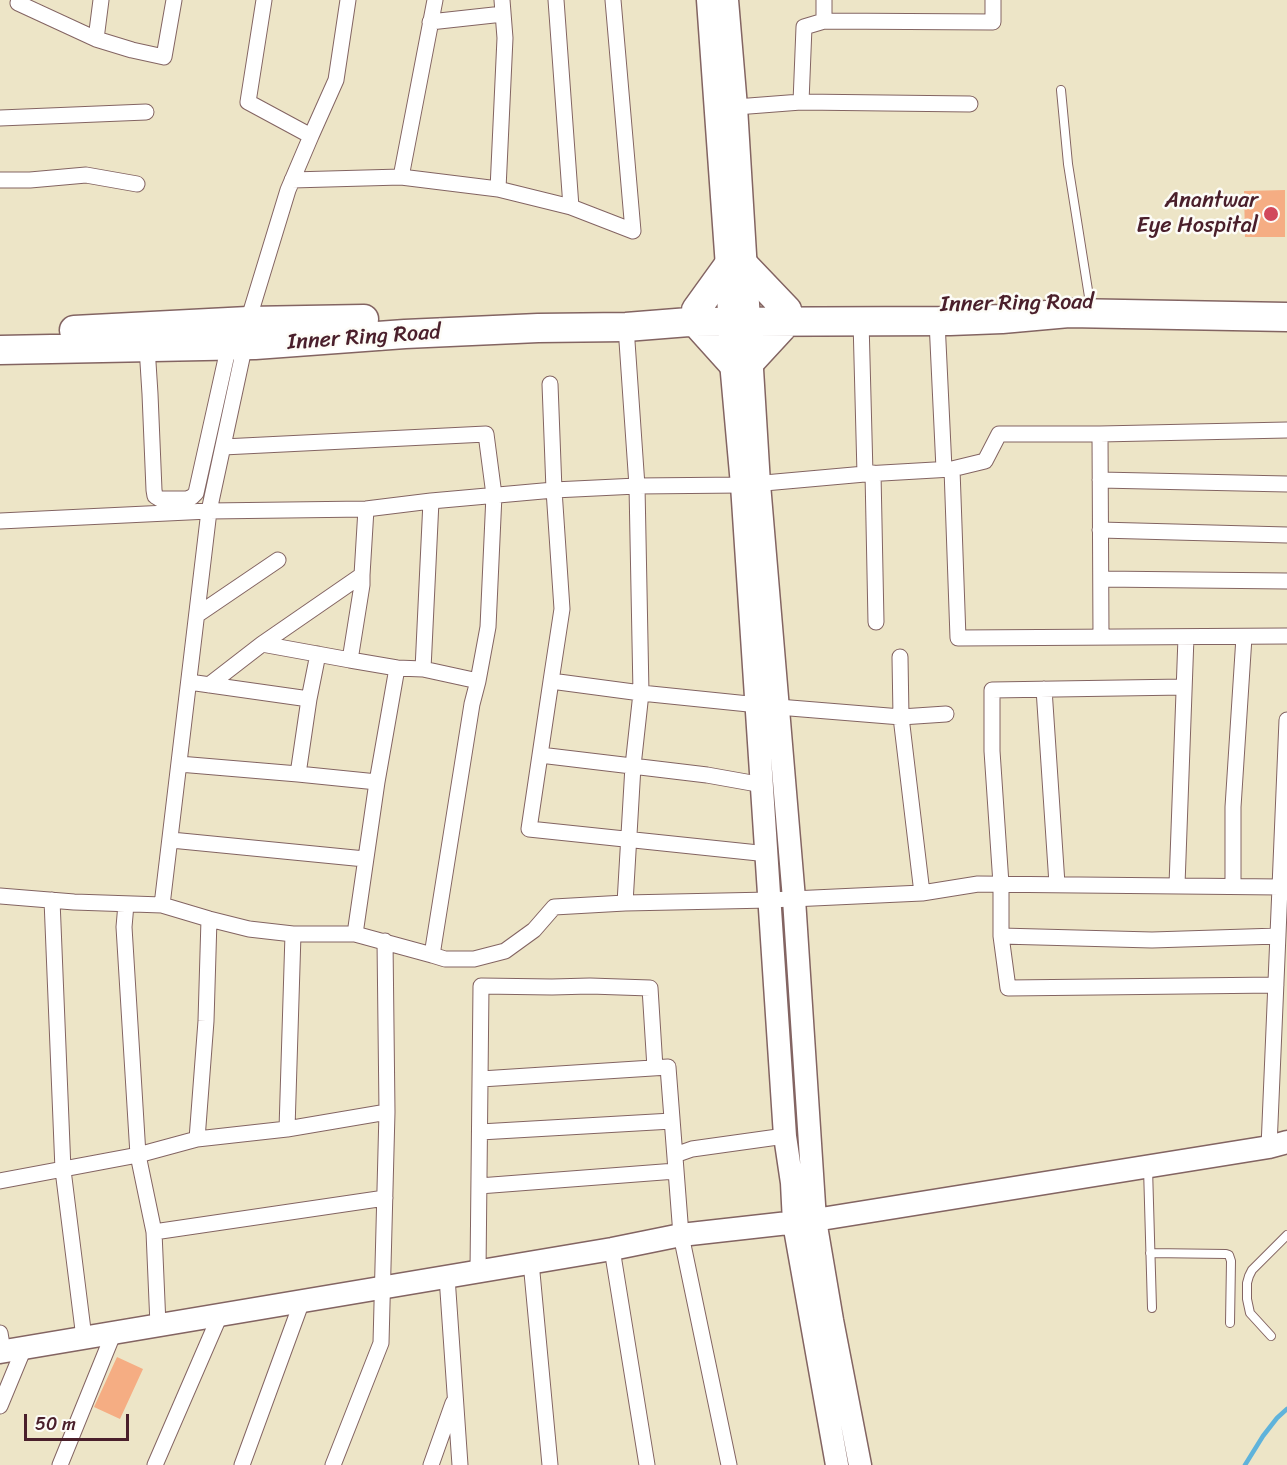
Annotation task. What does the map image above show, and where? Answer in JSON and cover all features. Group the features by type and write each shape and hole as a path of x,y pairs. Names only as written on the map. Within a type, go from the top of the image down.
{"highway":[{"path":"736,266 787,316 741,362 696,316 736,266"},
{"name":"Inner Ring Road","path":"787,316 1090,303 1287,301"},
{"name":"Inner Ring Road","path":"0,334 241,337 739,315 861,321 1002,319 1069,313 1287,317"},
{"name":"Inner Ring Road","path":"0,350 147,347 241,337 255,345 405,334 626,327 696,316"}],"street":[{"path":"19,0 18,3 96,39 164,57 174,0"},
{"path":"96,39 101,0"},
{"path":"264,0 248,102 311,136"},
{"path":"147,347 153,490 155,496 160,499 187,499 196,493 241,337 288,190 336,80 348,0"},
{"path":"400,177 435,0"},
{"path":"556,0 572,207"},
{"path":"292,180 400,177 498,189 572,207 633,231 613,0"},
{"path":"708,0 736,266 767,706 794,899 805,1221 837,1465"},
{"path":"727,0 736,107 736,266"},
{"path":"824,0 824,21"},
{"path":"801,102 804,27 824,21 993,22 993,0"},
{"path":"430,22 503,7 505,38 498,189"},
{"path":"736,107 801,102 970,104"},
{"path":"0,118 146,112"},
{"path":"0,180 86,175 136,184"},
{"path":"861,321 876,622"},
{"path":"937,321 958,638 1287,636"},
{"path":"625,903 633,766 641,693 637,486 626,327"},
{"path":"162,905 209,512 223,447 241,337"},
{"path":"550,384 562,609 529,829 768,854"},
{"path":"0,521 209,512 366,509 554,490 637,486 750,485 869,473 948,469 985,461 999,434 1287,430"},
{"path":"223,447 486,434 494,495 488,627 472,704 432,955"},
{"path":"1100,434 1101,637"},
{"path":"1100,480 1287,484"},
{"path":"423,669 431,501"},
{"path":"350,660 362,585 366,509"},
{"path":"1100,530 1287,535"},
{"path":"197,615 278,560"},
{"path":"209,685 262,644 362,575"},
{"path":"1101,579 1287,581"},
{"path":"1177,885 1186,637"},
{"path":"1233,886 1233,807 1244,637"},
{"path":"262,644 398,668 423,669 478,681"},
{"path":"298,774 318,654"},
{"path":"900,657 901,717 922,893"},
{"path":"355,934 377,782 398,668"},
{"path":"551,681 767,706 901,717 946,714"},
{"path":"189,682 309,699"},
{"path":"1184,687 992,690 992,751 1001,884 1001,936 1008,988 1276,986"},
{"path":"1044,689 1057,884"},
{"path":"767,706 763,785 785,1136 792,1183 805,1221 832,1320 860,1465"},
{"path":"0,1406 7,1346 84,1338 612,1249 681,1235 805,1221 1278,1145 1276,986 1287,720"},
{"path":"540,755 707,775 763,785"},
{"path":"179,764 377,782"},
{"path":"171,840 365,859"},
{"path":"0,896 162,905 249,929 293,934 355,934 386,941 445,960 474,960 505,951 534,930 554,907 922,893 978,884 1280,886"},
{"path":"52,900 63,1170 84,1338"},
{"path":"126,904 124,927 138,1155 154,1232 158,1325"},
{"path":"197,1139 206,1021 210,919"},
{"path":"287,1130 293,934"},
{"path":"1001,936 1152,940 1278,936"},
{"path":"333,1465 381,1343 387,1112 386,941"},
{"path":"478,1271 481,986 650,988 655,1068"},
{"path":"481,1079 668,1066 681,1235 729,1465"},
{"path":"0,1181 138,1155 197,1139 287,1130 387,1112"},
{"path":"480,1132 672,1121"},
{"path":"675,1151 675,1155 692,1149 785,1136"},
{"path":"479,1186 676,1171"},
{"path":"154,1232 385,1198"},
{"path":"612,1249 647,1465"},
{"path":"531,1262 550,1465"},
{"path":"447,1276 460,1465"},
{"path":"242,1465 302,1301"},
{"path":"155,1465 220,1315"},
{"path":"60,1465 114,1332"},
{"path":"431,1465 455,1396"}],"lane":[{"path":"1061,90 1068,164 1090,303"},
{"path":"1148,1167 1152,1308"},
{"path":"1271,1336 1250,1313 1247,1283 1252,1270 1287,1235"},
{"path":"1150,1253 1229,1255 1232,1261 1230,1323"}],"building":[{"path":"1285,190 1285,237 1245,237 1244,191"},
{"path":"117,1357 143,1369 120,1419 94,1407"}],"waterway":[{"path":"1245,1465 1263,1436 1287,1409"}],"place":[{"name":"Anantwar Eye Hospital","path":"1271,214"}]}
